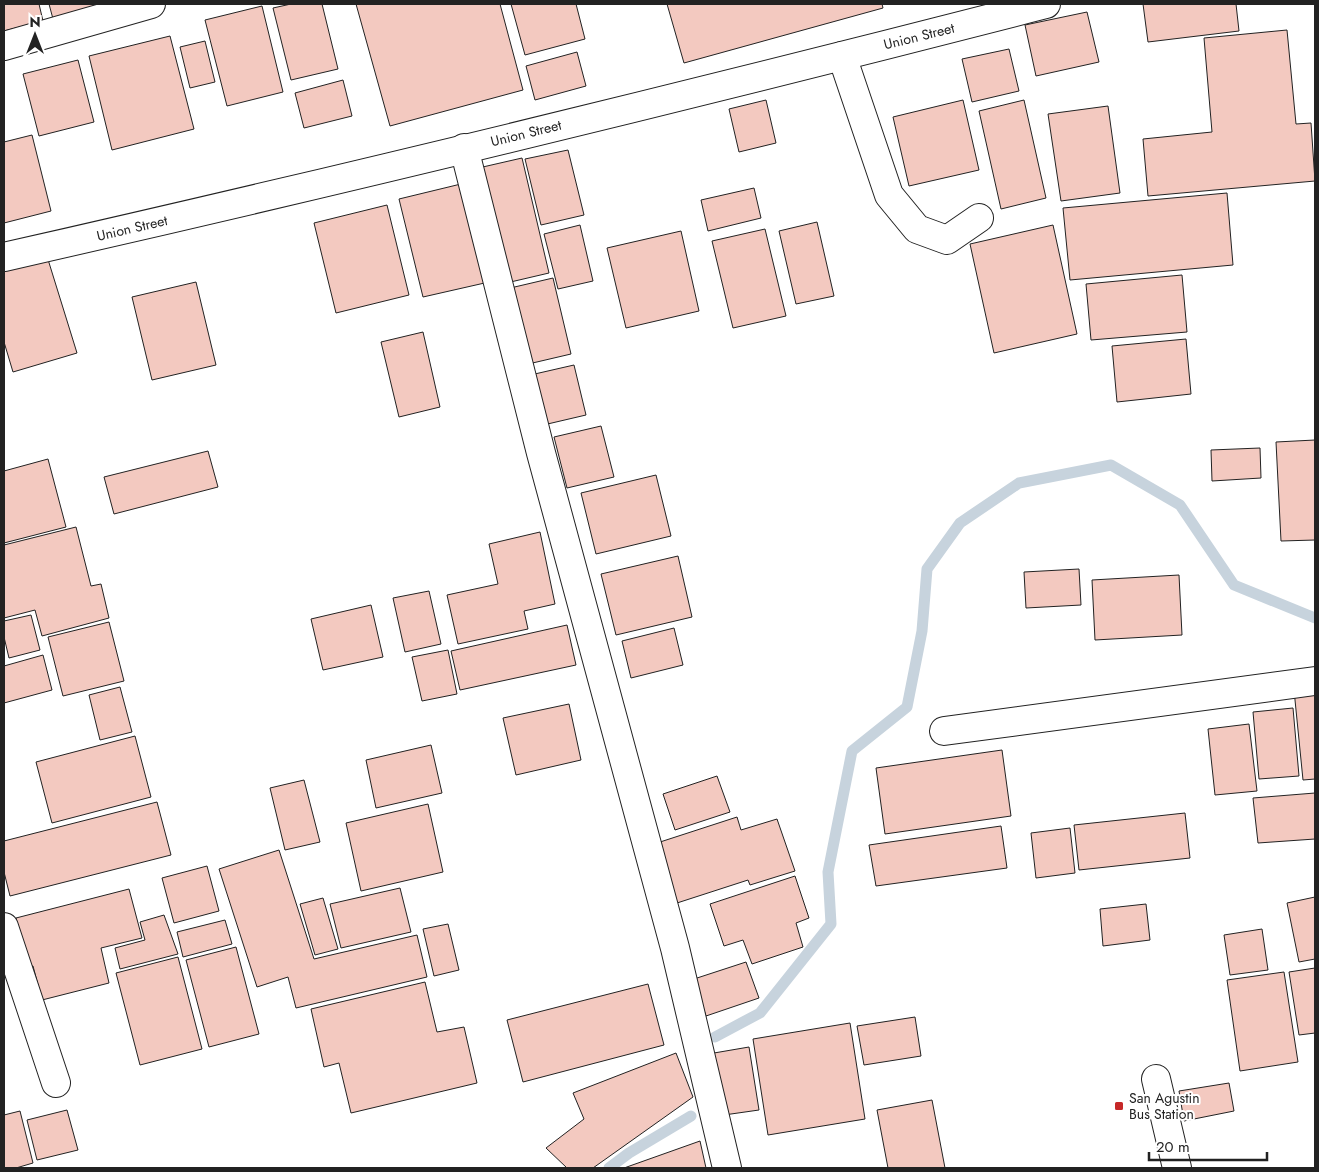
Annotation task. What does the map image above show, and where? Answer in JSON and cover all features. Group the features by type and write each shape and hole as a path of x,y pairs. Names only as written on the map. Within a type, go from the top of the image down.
{"street":[{"path":"4,46 150,4"},
{"name":"Union Street","path":"4,257 252,201 1046,4"},
{"path":"842,56 889,195 917,229 947,240 979,218"},
{"path":"464,148 541,453 675,948 727,1168"},
{"path":"944,731 1315,681"},
{"path":"4,927 56,1083"},
{"path":"1156,1079 1177,1168"}],"building":[{"path":"4,4 39,4 43,21 4,31"},
{"path":"49,4 103,4 53,19"},
{"path":"291,4 322,4 338,69 291,80 273,8"},
{"path":"356,4 500,4 523,90 390,126"},
{"path":"511,4 576,4 585,39 525,55"},
{"path":"667,4 882,4 883,8 684,63"},
{"path":"1143,4 1236,4 1239,31 1148,42"},
{"path":"262,6 283,92 227,106 205,20"},
{"path":"1087,12 1099,62 1036,76 1025,25"},
{"path":"1287,30 1296,124 1311,123 1315,181 1148,196 1143,139 1212,132 1204,38"},
{"path":"170,36 194,129 112,150 89,56"},
{"path":"205,41 215,82 190,88 180,47"},
{"path":"1009,49 1019,91 972,102 962,59"},
{"path":"577,52 586,86 535,100 526,66"},
{"path":"78,60 94,122 39,136 23,74"},
{"path":"343,80 352,116 304,128 295,93"},
{"path":"766,100 776,143 739,152 729,109"},
{"path":"963,100 979,170 909,186 893,117"},
{"path":"1024,100 1046,198 1001,209 979,111"},
{"path":"1108,106 1120,193 1061,201 1048,114"},
{"path":"32,135 51,211 4,223 4,142"},
{"path":"568,150 584,215 541,225 525,159"},
{"path":"522,158 549,273 502,284 474,169"},
{"path":"465,183 489,282 423,297 399,199"},
{"path":"754,188 761,218 708,231 701,200"},
{"path":"1227,193 1233,265 1070,280 1063,208"},
{"path":"387,205 409,295 336,313 314,223"},
{"path":"817,222 834,296 796,304 779,231"},
{"path":"580,225 593,281 558,289 544,234"},
{"path":"1053,225 1077,334 994,353 970,244"},
{"path":"765,229 786,316 733,328 712,241"},
{"path":"681,231 699,311 626,328 607,248"},
{"path":"46,253 77,353 13,372 4,342 4,266"},
{"path":"1182,275 1187,332 1091,340 1086,284"},
{"path":"553,278 571,354 524,365 506,289"},
{"path":"196,282 216,365 152,380 132,297"},
{"path":"423,332 440,407 399,417 381,342"},
{"path":"1186,339 1191,394 1117,402 1112,346"},
{"path":"574,365 586,415 539,426 526,376"},
{"path":"601,426 614,477 567,488 554,437"},
{"path":"1315,440 1315,540 1281,541 1276,442"},
{"path":"1260,448 1261,478 1212,481 1211,450"},
{"path":"208,451 218,487 114,514 104,477"},
{"path":"48,459 66,527 4,543 4,471"},
{"path":"656,475 671,536 596,554 581,493"},
{"path":"76,527 91,586 101,584 109,618 42,636 35,610 4,618 4,545"},
{"path":"540,532 555,604 524,611 528,629 458,644 447,595 498,584 489,544"},
{"path":"678,556 692,617 616,635 601,574"},
{"path":"1079,569 1081,605 1026,608 1024,572"},
{"path":"1179,575 1182,635 1095,640 1092,580"},
{"path":"429,591 441,644 405,652 393,598"},
{"path":"371,605 383,657 323,670 311,619"},
{"path":"31,615 40,650 9,658 4,637 4,621"},
{"path":"109,622 124,681 63,696 48,637"},
{"path":"567,625 576,665 460,690 451,651"},
{"path":"674,628 683,665 631,678 622,641"},
{"path":"448,650 457,694 422,701 412,657"},
{"path":"43,655 52,690 4,703 4,666"},
{"path":"120,687 132,732 100,740 89,695"},
{"path":"1315,689 1315,779 1303,780 1294,690"},
{"path":"569,704 581,760 516,775 503,718"},
{"path":"1293,708 1299,776 1259,779 1253,712"},
{"path":"1249,724 1257,791 1215,795 1208,729"},
{"path":"135,736 151,797 52,823 36,762"},
{"path":"431,745 442,793 376,808 366,760"},
{"path":"1002,750 1011,816 885,834 876,768"},
{"path":"717,776 730,812 675,830 663,794"},
{"path":"304,780 320,842 285,850 270,788"},
{"path":"1315,793 1315,839 1258,843 1253,798"},
{"path":"157,802 171,855 10,896 4,872 4,841"},
{"path":"428,804 443,872 361,891 346,823"},
{"path":"1185,813 1190,858 1079,870 1074,825"},
{"path":"737,817 741,830 777,819 795,871 750,885 748,880 677,903 657,843"},
{"path":"1001,826 1007,868 876,886 869,845"},
{"path":"1070,828 1075,873 1036,878 1031,833"},
{"path":"279,850 314,959 417,935 427,977 296,1008 288,977 257,987 219,869"},
{"path":"207,866 219,911 174,923 162,878"},
{"path":"795,876 809,918 796,923 803,947 752,964 743,940 724,946 710,904"},
{"path":"400,888 411,932 341,948 330,904"},
{"path":"129,889 142,938 101,948 109,983 42,1000 33,966 29,966 16,918"},
{"path":"1315,897 1315,959 1299,962 1287,903"},
{"path":"323,898 338,949 315,955 300,904"},
{"path":"1146,904 1150,940 1103,946 1100,909"},
{"path":"164,915 178,954 120,969 115,948 145,940 140,922"},
{"path":"225,920 232,944 183,957 177,932"},
{"path":"448,924 459,970 434,976 423,929"},
{"path":"1262,929 1268,970 1230,975 1224,935"},
{"path":"236,947 259,1034 209,1047 186,960"},
{"path":"178,957 202,1049 140,1065 116,973"},
{"path":"746,962 759,998 706,1016 694,979"},
{"path":"1315,968 1315,1033 1299,1035 1289,972"},
{"path":"1284,972 1298,1062 1240,1071 1227,980"},
{"path":"425,982 437,1032 464,1027 477,1083 351,1113 339,1063 324,1067 311,1009"},
{"path":"648,984 664,1045 523,1082 507,1020"},
{"path":"915,1017 921,1056 864,1065 857,1026"},
{"path":"850,1023 865,1119 768,1135 753,1039"},
{"path":"749,1047 759,1110 724,1115 714,1053"},
{"path":"676,1053 693,1097 593,1168 567,1168 546,1148 584,1119 573,1093"},
{"path":"1229,1083 1234,1111 1184,1121 1179,1091"},
{"path":"932,1100 945,1168 888,1168 877,1110"},
{"path":"67,1110 78,1150 37,1160 27,1120"},
{"path":"20,1111 33,1163 16,1168 4,1168 4,1115"},
{"path":"700,1141 706,1168 624,1168"}],"waterway":[{"path":"715,1037 760,1013 831,924 828,872 852,751 907,707 922,631 927,569 960,523 1019,483 1111,465 1180,505 1234,585 1315,618"},
{"path":"609,1168 629,1153 691,1116"}],"place":[{"name":"San Agustin Bus Station","path":"1119,1106"}]}
